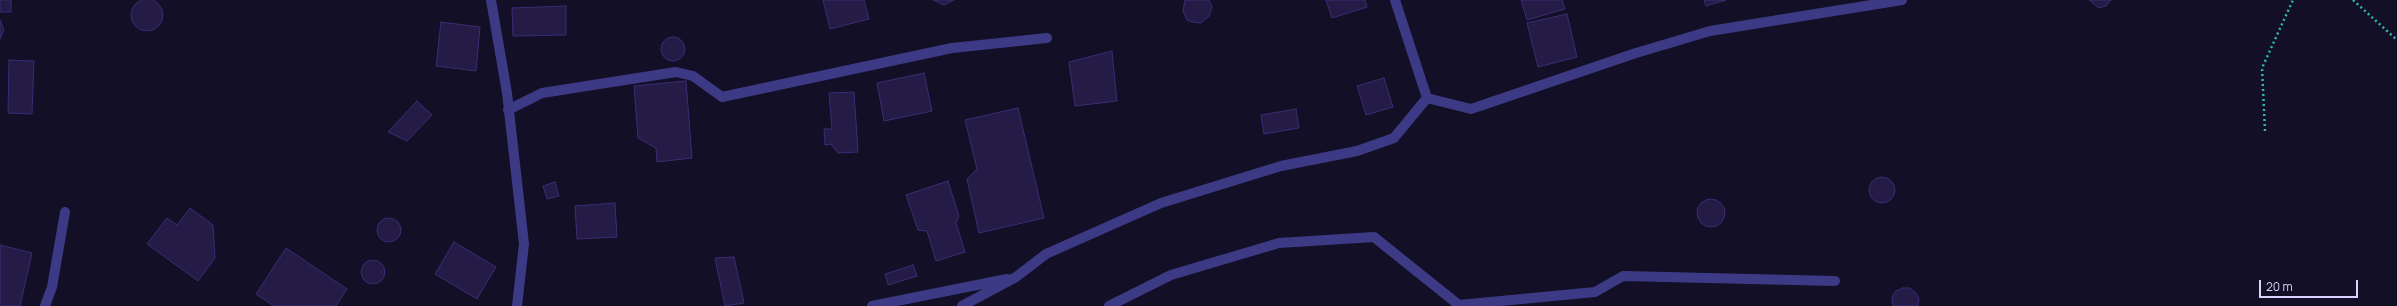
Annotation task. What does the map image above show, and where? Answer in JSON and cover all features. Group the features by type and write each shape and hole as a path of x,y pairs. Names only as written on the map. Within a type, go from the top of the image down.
{"street":[{"path":"491,0 508,110 524,244 517,306"},
{"path":"1395,0 1427,98"},
{"path":"1427,98 1471,109 1636,53 1710,31 1902,0"},
{"path":"508,110 542,93 676,72 693,76 722,97 952,48 1047,38"},
{"path":"962,306 1016,277 1046,254 1160,204 1281,166 1357,151 1394,138 1427,98"},
{"path":"45,306 52,287 65,212"},
{"path":"1109,306 1171,275 1279,243 1374,237 1460,306 1595,292 1623,276 1836,280"},
{"path":"872,306 1016,277"}],"path":[{"path":"2265,131 2262,68 2293,0"},
{"path":"2353,0 2397,40"}],"building":[{"path":"147,-1 153,0 160,6 163,15 162,21 156,28 147,31 141,30 134,24 131,15 132,9 138,2"},
{"path":"0,0 11,0 11,12 0,12"},
{"path":"823,0 864,0 869,19 830,29"},
{"path":"933,0 954,0 944,5"},
{"path":"1185,0 1209,0 1212,7 1209,16 1201,23 1187,20 1183,11"},
{"path":"1326,0 1365,0 1367,7 1332,18"},
{"path":"1521,0 1562,0 1565,9 1527,20"},
{"path":"1704,0 1726,0 1706,6"},
{"path":"2089,0 2111,0 2106,6 2099,8"},
{"path":"566,6 566,35 513,36 512,8"},
{"path":"1567,14 1577,57 1538,67 1527,23"},
{"path":"0,20 4,30 0,39"},
{"path":"441,22 480,27 476,71 436,66"},
{"path":"673,37 678,38 684,44 684,54 678,60 673,61 668,60 662,54 661,49 662,44 668,38"},
{"path":"1112,51 1117,101 1075,106 1069,62"},
{"path":"9,60 34,61 32,114 8,113"},
{"path":"924,73 932,111 884,121 877,83"},
{"path":"1384,78 1393,107 1366,115 1357,86"},
{"path":"686,81 692,158 657,162 656,148 638,138 634,86"},
{"path":"854,92 858,152 838,153 831,144 825,145 824,129 832,129 829,93"},
{"path":"417,101 432,115 407,141 388,132"},
{"path":"1018,108 1044,218 979,233 967,179 977,169 965,120"},
{"path":"1296,109 1299,128 1264,134 1261,115"},
{"path":"1882,177 1892,180 1895,190 1892,200 1882,203 1872,200 1869,190 1872,180"},
{"path":"948,181 959,216 956,223 965,252 936,261 927,231 918,230 906,195"},
{"path":"555,182 559,196 547,199 543,186"},
{"path":"1711,199 1721,203 1725,213 1721,223 1711,227 1701,223 1697,213 1701,203"},
{"path":"615,203 617,237 577,239 575,206"},
{"path":"190,208 213,225 215,258 198,281 147,244 167,218 177,225"},
{"path":"389,218 398,221 401,230 398,239 389,242 380,239 377,230 380,221"},
{"path":"454,242 496,267 477,299 435,274"},
{"path":"0,245 32,253 20,306 0,306"},
{"path":"286,248 347,289 336,306 274,306 256,294"},
{"path":"734,257 744,303 725,306 715,258"},
{"path":"373,260 382,263 385,272 382,281 373,284 364,281 361,272 364,263"},
{"path":"913,265 917,276 888,285 885,274"},
{"path":"1903,288 1910,288 1916,293 1919,299 1918,306 1893,306 1892,297 1896,291"}]}
